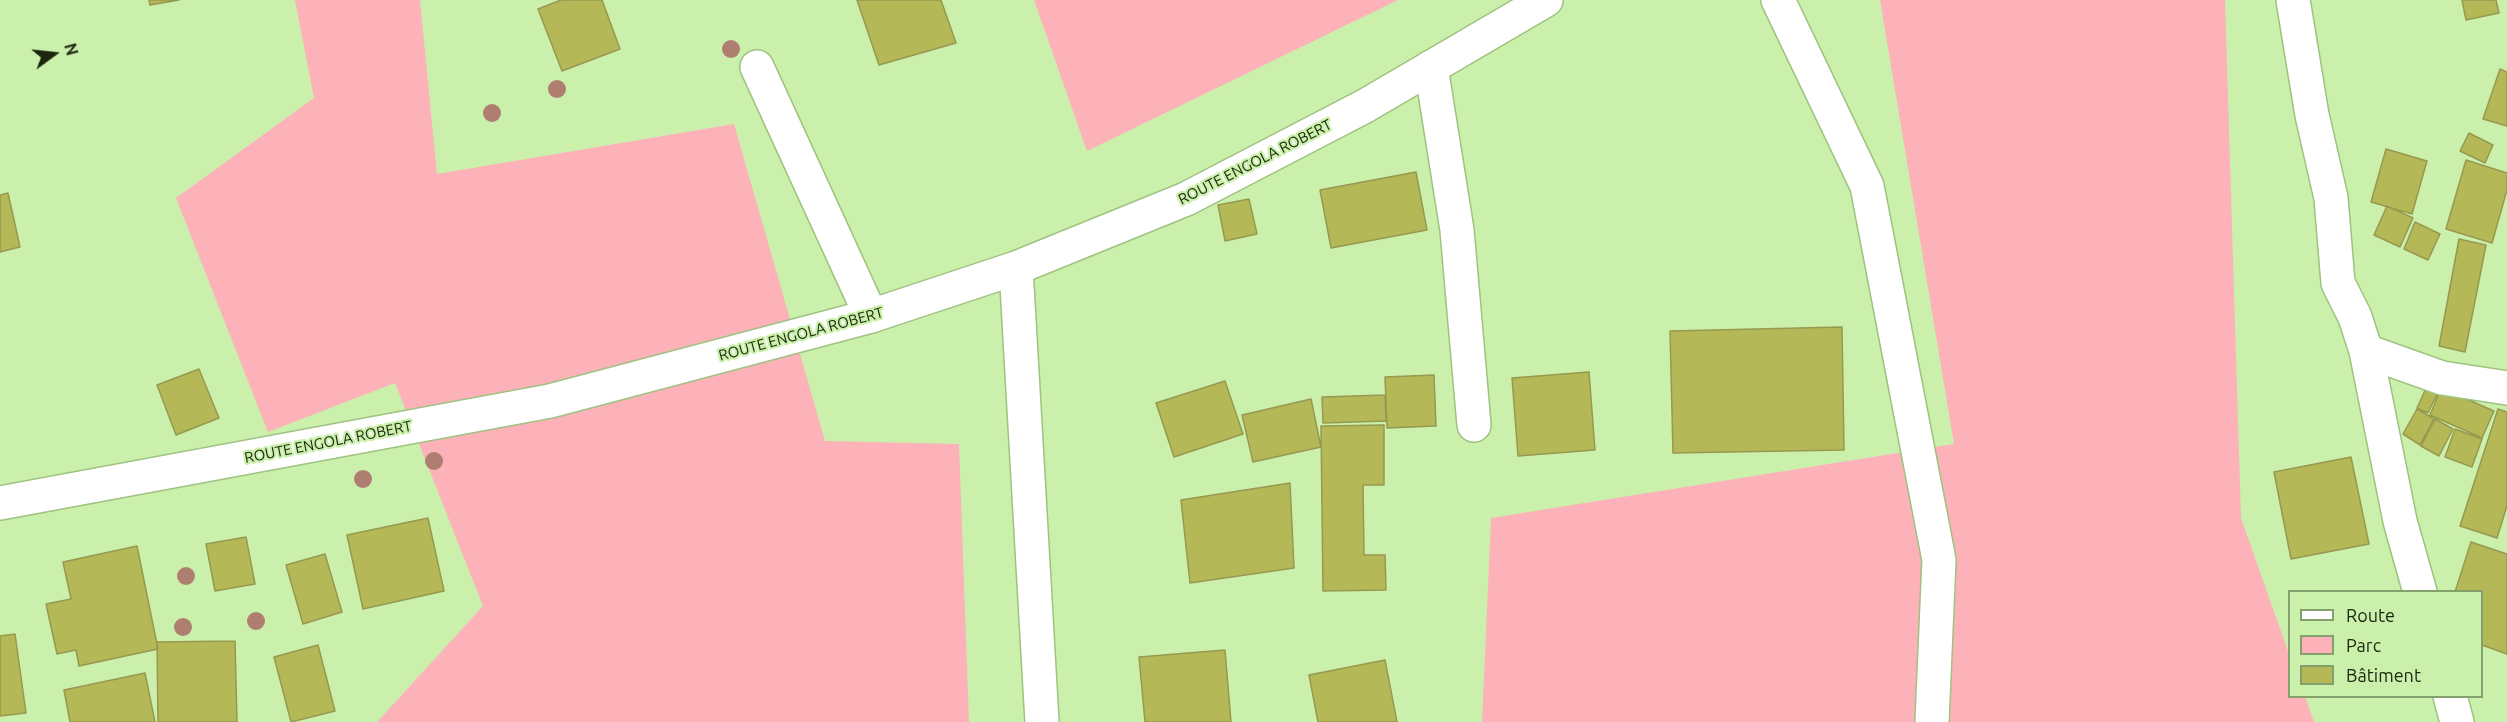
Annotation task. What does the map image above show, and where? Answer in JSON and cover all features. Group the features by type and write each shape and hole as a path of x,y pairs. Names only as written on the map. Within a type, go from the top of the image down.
{"street":[{"name":"ROUTE ENGOLA ROBERT","path":"0,504 550,401 871,316 1016,268 1186,199 1365,106 1546,0"},
{"path":"1778,0 1867,186 1939,560 1932,722"},
{"path":"2293,0 2313,114 2331,198 2338,283 2355,317 2366,351 2400,521 2420,590"},
{"path":"1431,67 1457,230 1474,425"},
{"path":"757,68 871,316"},
{"path":"1016,268 1042,722"},
{"path":"2366,351 2442,378 2507,388"},
{"path":"2451,698 2457,722"}],"green space":[{"path":"295,0 420,0 437,174 734,124 825,441 959,444 969,722 377,722 483,606 395,383 268,432 176,198 314,98"},
{"path":"1034,0 1398,0 1087,151"},
{"path":"1880,0 2225,0 2241,518 2288,651 2288,698 2305,698 2314,722 1482,722 1491,518 1954,444"}],"building":[{"path":"149,0 179,0 150,5"},
{"path":"561,0 602,0 620,49 562,71 538,9"},
{"path":"857,0 941,0 956,43 879,65"},
{"path":"2462,0 2496,0 2499,13 2466,20"},
{"path":"2500,69 2507,72 2507,126 2483,119"},
{"path":"2469,133 2493,145 2485,163 2460,151"},
{"path":"2386,149 2427,161 2412,214 2371,202"},
{"path":"2466,160 2507,173 2507,190 2492,243 2446,229"},
{"path":"1416,172 1427,230 1331,248 1320,190"},
{"path":"8,193 20,247 0,252 0,195"},
{"path":"1249,199 1257,234 1225,241 1218,205"},
{"path":"2387,206 2413,218 2400,247 2374,235"},
{"path":"2415,222 2440,234 2428,260 2404,249"},
{"path":"2459,239 2486,245 2465,352 2439,346"},
{"path":"1842,327 1844,450 1673,453 1670,331"},
{"path":"199,369 219,418 176,435 157,385"},
{"path":"1589,372 1595,450 1518,456 1512,378"},
{"path":"1434,375 1436,426 1387,428 1385,377"},
{"path":"1225,381 1243,434 1174,457 1156,403"},
{"path":"2427,386 2438,392 2428,413 2417,408"},
{"path":"2441,388 2494,411 2482,438 2430,415"},
{"path":"1385,395 1386,421 1323,423 1322,397"},
{"path":"1311,399 1321,447 1253,462 1242,415"},
{"path":"2417,409 2434,419 2420,445 2403,434"},
{"path":"2498,409 2507,412 2507,506 2497,538 2460,526"},
{"path":"2435,419 2453,429 2439,456 2421,446"},
{"path":"1384,425 1384,485 1363,485 1364,555 1385,555 1386,590 1323,591 1321,426"},
{"path":"2455,429 2482,439 2472,467 2445,457"},
{"path":"2351,457 2369,544 2291,559 2274,472"},
{"path":"1290,483 1294,568 1190,583 1181,500"},
{"path":"428,518 444,591 363,609 347,535"},
{"path":"246,537 255,584 215,591 206,544"},
{"path":"2471,542 2507,554 2507,654 2483,645 2483,590 2456,590"},
{"path":"137,546 158,649 79,666 76,650 57,654 46,604 71,599 63,562"},
{"path":"325,554 342,612 303,624 286,565"},
{"path":"15,634 26,713 0,716 0,636"},
{"path":"235,641 237,722 158,722 157,642"},
{"path":"318,645 335,711 291,722 274,657"},
{"path":"1225,650 1231,722 1145,722 1139,657"},
{"path":"1385,660 1397,722 1318,722 1309,675"},
{"path":"145,673 155,722 70,722 64,690"}]}
